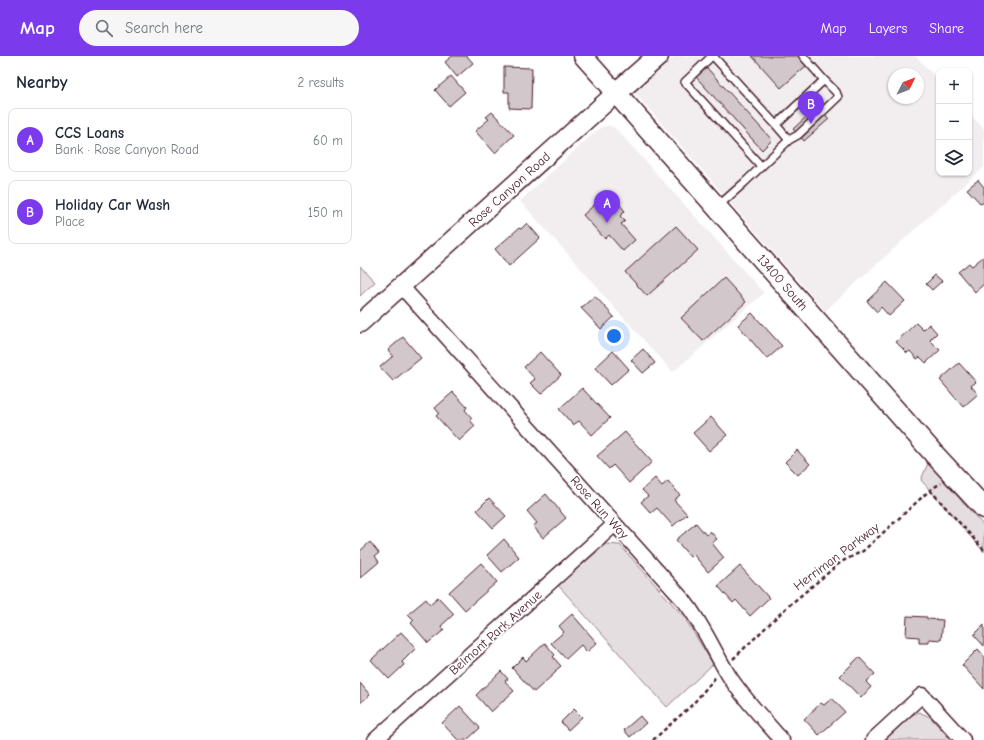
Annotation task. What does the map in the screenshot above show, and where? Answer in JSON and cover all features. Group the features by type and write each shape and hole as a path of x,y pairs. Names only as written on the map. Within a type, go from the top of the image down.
{"main road":[{"name":"Rose Canyon Road","path":"616,93 658,56"},
{"name":"13400 South","path":"616,93 934,454 984,508"}],"street":[{"name":"13400 South","path":"583,56 616,93"},
{"name":"Rose Canyon Road","path":"360,323 616,93"},
{"name":"Rose Run Way","path":"401,286 692,610 735,684 753,708 782,740"},
{"name":"Belmont Park Avenue","path":"375,740 615,524"},
{"path":"873,740 922,695 963,740"}],"lane":[{"path":"761,166 685,82 713,56 789,140"},
{"path":"716,207 744,183 789,140 798,135 838,97 836,92 803,56"},
{"path":"776,125 824,80"}],"path":[{"name":"Herriman Parkway","path":"730,662 786,608 840,562 863,551 930,490 941,483"},
{"path":"930,490 984,550"},
{"path":"653,740 692,705 715,678 719,677"}],"shaded area":[{"path":"675,56 916,56 936,78 936,176 972,176 972,116 984,129 984,167 825,311 634,92"},
{"path":"605,126 613,127 618,131 764,293 673,372 520,201 596,131"},
{"path":"360,266 375,282 360,296"},
{"path":"928,463 984,526 984,552 921,480"},
{"path":"606,544 620,545 684,617 713,664 667,707 558,585"},
{"path":"919,712 930,717 951,740 882,740 908,717"}],"building":[{"path":"452,56 467,56 473,63 457,77 445,62"},
{"path":"752,56 799,56 807,65 781,88"},
{"path":"504,67 532,68 531,109 509,108 509,92 504,92"},
{"path":"707,68 772,140 762,150 696,77"},
{"path":"451,76 465,92 449,106 435,90"},
{"path":"818,106 829,119 804,141 793,129"},
{"path":"492,112 514,135 495,153 475,131 489,119 486,117"},
{"path":"978,180 984,187 984,202 981,204 967,189"},
{"path":"603,197 608,202 613,197 625,211 620,216 625,221 621,224 635,240 623,251 609,235 605,239 583,215"},
{"path":"527,223 540,238 509,266 495,249"},
{"path":"676,226 698,250 647,296 625,272"},
{"path":"983,257 984,284 975,292 958,272 969,263 972,266"},
{"path":"935,275 942,281 932,290 926,284"},
{"path":"724,278 746,302 703,341 681,318"},
{"path":"887,282 905,301 889,316 881,307 877,312 867,301"},
{"path":"595,296 614,317 601,329 581,308"},
{"path":"752,313 782,346 767,359 738,325"},
{"path":"916,323 923,330 929,324 937,333 930,340 940,350 926,363 920,357 917,359 910,351 907,353 896,342"},
{"path":"403,337 421,358 393,381 380,367 393,356 388,350"},
{"path":"643,349 655,363 643,373 631,360"},
{"path":"613,351 629,369 611,385 595,368"},
{"path":"540,352 561,375 541,394 530,383 535,379 524,367"},
{"path":"959,363 976,382 971,386 978,394 963,407 940,380"},
{"path":"582,388 610,418 592,435 579,421 573,425 559,409"},
{"path":"453,392 467,407 465,410 472,418 470,420 475,426 459,441 436,416 439,413 435,408"},
{"path":"711,417 727,435 709,451 693,433"},
{"path":"625,432 652,462 629,483 613,465 609,469 597,456"},
{"path":"797,450 810,464 798,475 785,462"},
{"path":"655,478 662,486 668,481 680,495 674,500 687,514 673,526 657,508 651,513 641,502 648,496 642,490"},
{"path":"546,494 566,518 543,538 533,526 537,523 527,511"},
{"path":"489,498 506,516 493,528 477,510"},
{"path":"696,523 706,535 710,531 717,539 712,543 724,558 708,572 693,554 690,557 676,540"},
{"path":"504,539 519,557 502,572 487,555"},
{"path":"370,542 379,553 375,556 379,562 360,578 360,551"},
{"path":"481,563 497,582 465,610 449,592"},
{"path":"740,566 769,598 750,616 736,600 733,603 718,586"},
{"path":"438,597 454,614 441,626 444,630 428,643 411,623 414,620 408,614 426,599 430,604"},
{"path":"572,614 597,643 587,652 581,645 566,659 551,643 564,632 559,626"},
{"path":"907,616 927,617 927,619 943,620 941,640 929,639 929,643 919,643 919,637 906,636"},
{"path":"984,625 984,646 974,635"},
{"path":"401,632 416,648 402,662 404,665 389,679 371,660"},
{"path":"545,643 555,655 553,657 561,666 534,692 512,668 523,657 526,661"},
{"path":"978,649 984,656 984,689 962,665"},
{"path":"859,657 875,674 866,682 871,687 861,698 840,676"},
{"path":"501,671 508,679 505,681 514,691 491,712 476,695"},
{"path":"360,683 370,695 360,703"},
{"path":"832,698 845,712 819,735 804,719 821,703 824,705"},
{"path":"460,706 480,728 467,740 458,740 442,723"},
{"path":"574,709 582,717 568,730 561,722"},
{"path":"640,716 646,723 630,737 624,730"}],"place":[{"name":"Holiday Car Wash","path":"811,124"},
{"name":"CCS Loans","path":"607,223"}]}
